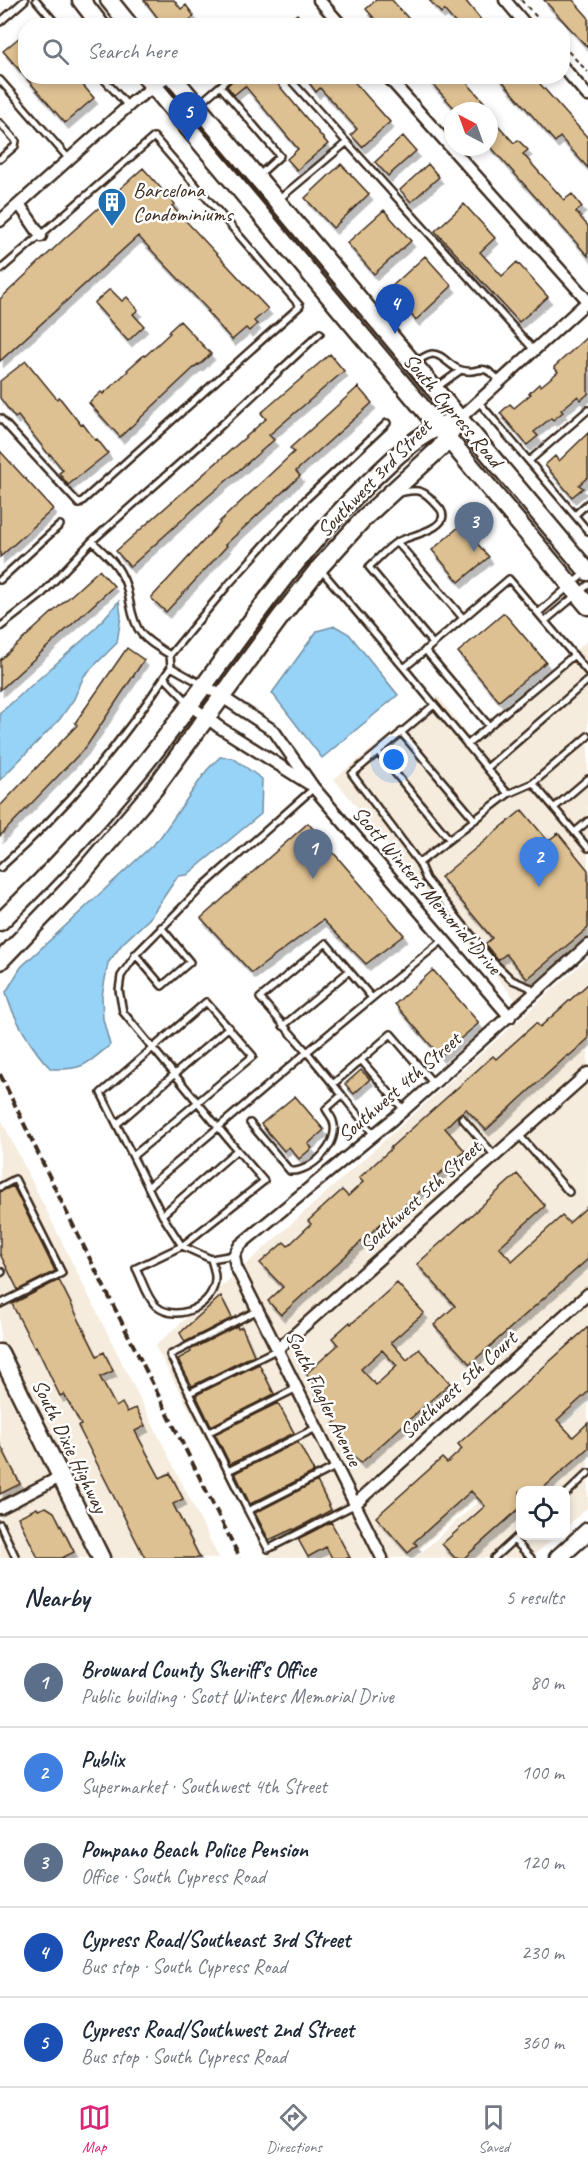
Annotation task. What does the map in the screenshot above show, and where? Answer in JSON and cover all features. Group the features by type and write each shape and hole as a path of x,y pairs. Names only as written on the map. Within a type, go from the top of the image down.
{"street":[{"path":"81,0 96,18"},
{"path":"109,0 124,18"},
{"path":"319,0 335,18"},
{"path":"505,0 520,18"},
{"path":"570,75 588,96"},
{"path":"0,221 128,106 147,84"},
{"name":"South Cypress Road","path":"151,84 442,432 583,586"},
{"name":"South Cypress Road","path":"177,84 459,419 583,586"},
{"path":"394,84 588,301 459,419"},
{"path":"19,204 41,236"},
{"name":"Southwest 3rd Street","path":"0,922 51,872 98,820 190,705 263,603 326,526 424,433 442,432 459,419"},
{"name":"Southwest 3rd Street","path":"0,961 44,916 127,822 223,698 279,619 342,540 440,448 442,432"},
{"name":"Scott Winters Memorial Drive","path":"204,685 274,731 315,788 510,1017"},
{"name":"Scott Winters Memorial Drive","path":"190,705 207,719 315,788"},
{"name":"Southwest 4th Street","path":"234,1255 240,1245 404,1110 588,945"},
{"name":"Southwest 5th Street","path":"278,1349 588,1073"},
{"name":"South Flagler Avenue","path":"234,1255 236,1267 382,1558"},
{"name":"Southwest 5th Court","path":"354,1505 588,1294"},
{"name":"South Dixie Highway","path":"0,1353 101,1558"},
{"path":"0,1508 60,1477"},
{"path":"558,1558 588,1531"}],"lane":[{"path":"0,22 26,0"},
{"path":"36,0 51,18"},
{"path":"0,80 69,159"},
{"path":"108,84 128,106"},
{"path":"294,84 534,350"},
{"path":"197,106 220,86 280,156 256,177"},
{"path":"0,123 16,141 15,146 0,159"},
{"path":"0,270 154,138 300,306 79,504 0,418"},
{"path":"277,201 346,143"},
{"path":"0,627 40,596 92,541 198,447 320,333"},
{"path":"413,364 430,354 436,355 461,370"},
{"path":"434,389 461,370 489,370 500,381"},
{"path":"478,401 588,531"},
{"path":"529,461 588,410"},
{"path":"0,868 54,818 108,758 171,667 170,656 228,585 306,499 387,423"},
{"path":"388,495 417,489 427,495 441,510 440,522 435,526 428,531 397,542 369,567 432,644"},
{"path":"574,515 588,503"},
{"path":"0,580 60,525"},
{"path":"92,541 122,573 134,624 138,630 148,641 170,656"},
{"path":"397,542 463,618"},
{"path":"319,568 508,794"},
{"path":"404,668 509,579 588,672"},
{"path":"538,613 583,586"},
{"path":"545,621 583,586"},
{"path":"425,650 489,726"},
{"path":"467,745 574,655"},
{"path":"171,667 204,685"},
{"path":"164,677 190,705"},
{"path":"486,768 588,680"},
{"path":"434,705 352,774 419,862 426,879 493,962 512,980 529,987 535,994"},
{"path":"401,732 475,820"},
{"path":"419,862 508,794 533,783 588,736"},
{"path":"378,752 449,840"},
{"path":"554,808 588,779"},
{"path":"533,783 588,848"},
{"path":"211,1258 215,1278 209,1295 190,1311 176,1314 154,1304 136,1268 182,1246 264,1181 123,1012 119,990 121,976 135,954 200,889 315,788"},
{"path":"575,832 588,821"},
{"path":"135,954 162,986 190,962 161,927"},
{"path":"148,1187 306,1052 444,939"},
{"path":"372,998 326,943 260,998 375,1135"},
{"path":"284,1026 349,971"},
{"path":"133,1156 253,1056 206,1002 101,1093 162,1215 182,1246 211,1258 234,1255"},
{"path":"117,1124 229,1027"},
{"path":"333,1084 391,1034 434,1084"},
{"path":"361,1060 404,1110"},
{"path":"250,1123 290,1171 296,1172 305,1168 327,1149 332,1141 334,1122 326,1109 342,1095"},
{"path":"462,1118 495,1155"},
{"path":"519,1135 569,1192"},
{"path":"162,1215 237,1150"},
{"path":"0,1187 15,1179 62,1273 0,1304"},
{"path":"258,1310 170,1355 268,1549 354,1505"},
{"path":"189,1393 278,1349"},
{"path":"208,1432 297,1388"},
{"path":"228,1472 316,1428"},
{"path":"248,1511 335,1467"},
{"path":"570,1490 588,1473"},
{"path":"0,1524 16,1558"},
{"path":"494,1558 514,1540 531,1558"}],"path":[{"path":"521,0 538,18"},
{"path":"570,53 588,72"}],"shaded area":[{"path":"588,640 588,935 517,1002 334,779 438,696 470,738"},
{"path":"588,958 588,1399 410,1558 269,1558 155,1346"},
{"path":"0,1117 219,1558 0,1558"},
{"path":"588,1403 588,1507 570,1523 570,1486 516,1486 516,1540 551,1540 531,1558 415,1558"}],"water":[{"path":"119,601 121,616 117,643 84,676 74,699 60,719 0,780 0,713 93,631"},
{"path":"335,626 349,634 398,695 322,758 272,693 317,631"},
{"path":"220,757 233,758 262,779 261,814 187,875 178,876 149,919 123,943 108,963 102,996 103,1019 110,1045 84,1065 51,1069 24,1033 6,992 21,967 159,839 207,770"}],"building":[{"path":"144,0 174,0 181,9 186,5 194,16 192,18 158,18"},
{"path":"376,0 392,0 408,18 374,18 366,9"},
{"path":"429,0 465,0 480,18 451,18 444,10 441,13"},
{"path":"544,0 573,0 588,17 588,48 570,28 570,18 560,18"},
{"path":"18,39 18,68 3,51"},
{"path":"31,84 82,84 94,98 65,123"},
{"path":"229,84 278,84 328,144 297,170 287,159 298,149 245,86 234,95 227,86"},
{"path":"310,84 356,84 390,122 362,147 351,135 357,129 320,88 316,92"},
{"path":"432,84 468,84 484,102 449,102"},
{"path":"505,84 540,84 588,138 588,168 560,137 555,142"},
{"path":"498,125 514,143 518,140 528,150 523,154 564,200 572,194 582,207 576,212 588,226 588,256 498,155"},
{"path":"403,136 416,151 388,176 375,162"},
{"path":"341,164 369,194 333,228 305,198"},
{"path":"428,164 439,177 411,202 400,190"},
{"path":"143,168 175,204 172,206 268,309 254,321 257,324 249,331 246,328 232,340 207,312 209,311 138,236 0,361 0,299"},
{"path":"464,204 495,238 480,252 502,276 517,262 548,297 519,322 435,231"},
{"path":"384,210 411,241 374,274 347,243"},
{"path":"425,256 452,286 416,320 388,290"},
{"path":"110,289 122,301 127,297 138,310 133,314 144,326 128,341 94,303"},
{"path":"180,321 211,354 120,437 89,403 101,392 103,394 170,333 168,332"},
{"path":"588,336 588,394 581,400 578,396 561,410 563,412 553,420 551,418 534,432 538,436 527,445 500,413 510,404 514,408 539,384 541,386 558,372 554,367"},
{"path":"330,354 344,371 269,435 274,440 130,567 116,551 266,419 261,413"},
{"path":"26,361 57,399 59,397 81,425 83,424 108,453 68,485 59,473 63,470 18,416 15,418 0,398 0,381"},
{"path":"358,387 372,403 296,471 300,476 225,545 227,546 166,612 151,598 219,522 294,452 290,448"},
{"path":"588,433 588,477 579,485 583,488 572,497 545,465 555,456 559,461"},
{"path":"0,451 53,509 0,557"},
{"path":"461,525 489,557 459,582 432,550"},
{"path":"99,570 114,586 0,690 0,660"},
{"path":"504,613 546,662 499,701 458,652"},
{"path":"127,648 144,660 86,747 0,836 0,806 77,725 75,723"},
{"path":"522,810 548,841 558,833 588,870 588,928 527,979 506,954 497,959 485,944 492,938 441,877"},
{"path":"308,823 404,935 366,964 323,920 252,973 201,918"},
{"path":"433,970 479,1023 440,1056 395,1004"},
{"path":"588,984 588,1039 486,1130 466,1109 458,1115 445,1128 465,1151 387,1221 386,1219 281,1315 268,1301 283,1287 260,1263 284,1242 288,1246 311,1224 308,1221 342,1190 348,1196 363,1182 359,1178 390,1148 493,1056 496,1059 536,1023 540,1027"},
{"path":"361,1070 370,1079 354,1094 345,1084"},
{"path":"295,1096 324,1130 308,1144 312,1148 299,1159 289,1147 284,1151 261,1124"},
{"path":"517,1174 545,1206 499,1247 512,1261 562,1216 569,1223 588,1206 588,1259 470,1364 434,1325 455,1306 417,1264"},
{"path":"13,1186 55,1271 18,1290 0,1254 0,1192"},
{"path":"59,1280 97,1356 104,1352 113,1371 100,1377 116,1407 122,1403 127,1412 136,1408 145,1426 135,1431 160,1478 170,1473 183,1499 173,1504 200,1558 145,1558 78,1426 81,1425 64,1394 60,1396 36,1346 34,1347 12,1304"},
{"path":"397,1283 424,1313 391,1342 407,1360 419,1349 450,1383 361,1463 341,1442 346,1438 333,1424 338,1420 314,1393 319,1388 306,1374 338,1345 332,1338 350,1322 351,1324","holes":["382,1350 397,1366 376,1385 361,1369"]},
{"path":"221,1296 232,1318 185,1342 180,1333"},
{"path":"237,1326 238,1329 242,1327 254,1355 192,1386 178,1359 191,1352 190,1350"},
{"path":"588,1327 588,1392 557,1420 573,1437 588,1423 588,1448 546,1486 516,1486 516,1512 464,1558 455,1558 442,1544 485,1506 471,1491 414,1542 417,1545 408,1553 376,1517 442,1458 447,1463 462,1449 458,1444"},
{"path":"259,1364 274,1394 211,1426 196,1395"},
{"path":"278,1403 294,1433 230,1464 215,1434"},
{"path":"298,1442 314,1472 250,1504 235,1473"},
{"path":"0,1444 20,1484 0,1494"},
{"path":"317,1481 331,1510 294,1530 269,1540 255,1513"},
{"path":"46,1507 54,1512 74,1552 62,1558 38,1558 18,1517 37,1508 38,1510"},
{"path":"331,1522 350,1558 332,1558 326,1547 308,1557 298,1539"}],"railway":[{"path":"0,1074 240,1558"}],"place":[{"name":"Cypress Road/Southwest 2nd Street","path":"188,142"},
{"name":"Barcelona Condominiums","path":"112,228"},
{"name":"Cypress Road/Southeast 3rd Street","path":"395,334"},
{"name":"Pompano Beach Police Pension","path":"474,552"},
{"name":"Broward County Sheriff's Office","path":"313,879"},
{"name":"Publix","path":"539,887"}]}
